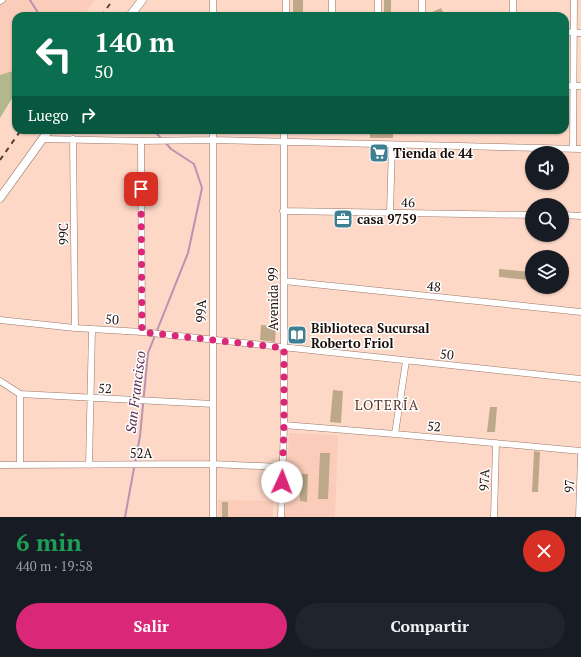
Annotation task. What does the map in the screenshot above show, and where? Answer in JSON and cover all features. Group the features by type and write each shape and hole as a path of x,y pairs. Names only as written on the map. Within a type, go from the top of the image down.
{"main road":[{"path":"133,12 142,0"},
{"path":"0,198 45,134"}],"street":[{"path":"213,0 213,12"},
{"path":"286,0 286,12"},
{"path":"332,0 332,12"},
{"path":"378,0 378,12"},
{"path":"422,0 422,12"},
{"path":"513,0 513,12"},
{"path":"572,149 573,86 578,33 574,0"},
{"path":"569,86 581,86"},
{"name":"99A","path":"213,134 213,517"},
{"name":"Avenida 99","path":"281,517 284,425 284,134"},
{"path":"42,139 141,141 213,140 284,143 581,149"},
{"name":"99C","path":"73,139 75,328"},
{"path":"141,141 142,332"},
{"path":"390,213 392,145"},
{"name":"46","path":"283,211 525,215"},
{"path":"569,215 581,216"},
{"name":"48","path":"284,281 581,312"},
{"name":"50","path":"1,322 142,332 212,341 581,379"},
{"path":"89,465 92,329"},
{"path":"395,434 406,361"},
{"name":"52","path":"0,381 20,394 213,404"},
{"path":"20,394 20,465"},
{"name":"52","path":"284,425 581,451"},
{"name":"97A","path":"494,517 496,443"},
{"name":"97","path":"579,517 581,455"},
{"name":"52A","path":"0,465 212,464 282,468"}],"shaded area":[{"path":"0,0 95,0 86,12 12,12 12,71 0,75"},
{"path":"289,433 338,435 335,517 285,517"},
{"path":"218,500 273,501 273,517 218,517"}],"green space":[{"path":"12,71 12,98 0,118 0,75"}],"building":[{"path":"293,0 303,0 303,12 293,12"},
{"path":"384,0 391,0 391,12 384,12"},
{"path":"441,8 443,12 432,12"},
{"path":"370,134 393,134 393,138 370,138"},
{"path":"499,269 525,272 525,280 499,277"},
{"path":"261,325 276,326 275,342 260,340"},
{"path":"333,390 343,391 341,423 330,422"},
{"path":"490,407 497,407 495,432 487,432"},
{"path":"534,451 540,452 538,492 532,492"},
{"path":"320,453 330,453 328,499 318,499"},
{"path":"300,474 308,474 307,502 300,501"},
{"path":"222,502 228,502 228,517 222,517"}],"waterway":[{"name":"San Francisco","path":"30,0 38,12"},
{"name":"San Francisco","path":"157,134 162,139"},
{"name":"San Francisco","path":"125,517 140,436 148,353 188,253 202,188 194,164 171,149 165,142"}],"railway":[{"path":"104,12 113,0"},
{"path":"0,160 18,134"}],"place":[{"name":"Tienda de 44","path":"379,153"},
{"name":"casa 9759","path":"343,219"},
{"name":"Biblioteca Sucursal Roberto Friol","path":"297,335"}],"district":[{"name":"LOTERÍA","path":"387,404"}],"route":[{"path":"141,189 142,332 284,348 282,482"}]}
